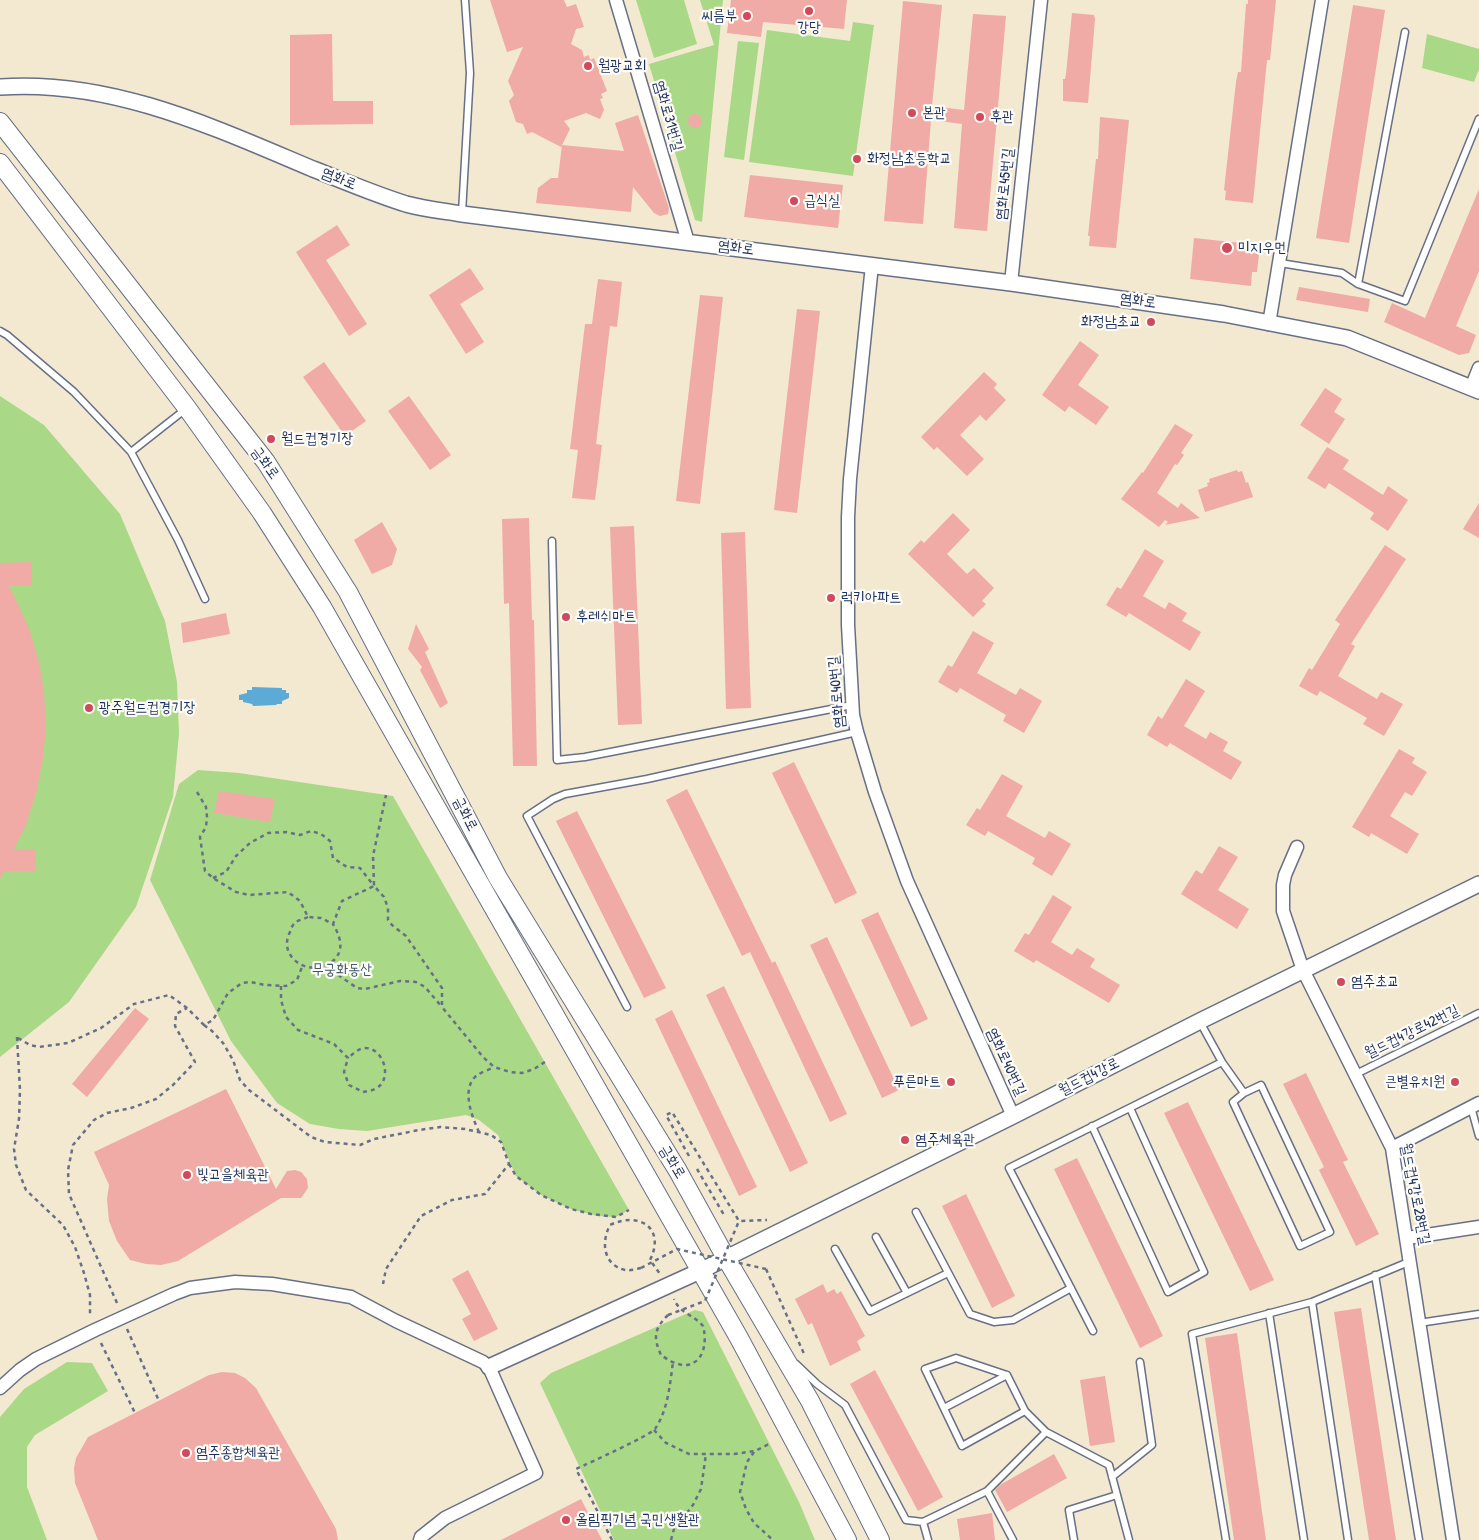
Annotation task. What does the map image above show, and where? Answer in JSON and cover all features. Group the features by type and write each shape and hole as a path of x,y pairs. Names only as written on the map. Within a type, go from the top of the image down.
{"main road":[{"name":"금화로","path":"0,122 271,470 348,592 498,878 678,1171 724,1259 781,1350 810,1401 880,1540"},
{"name":"금화로","path":"0,163 187,408 262,513 322,607 739,1338 846,1540"}],"street":[{"name":"염화로31번길","path":"616,0 688,242"},
{"name":"염화로45번길","path":"1011,283 1041,0"},
{"path":"1269,324 1322,0"},
{"name":"염화로","path":"0,86 58,87 140,103 199,122 374,194 421,208 1011,283 1224,314 1347,338 1475,390"},
{"path":"0,175 23,193"},
{"name":"염화로40번길","path":"872,265 850,479 848,516 848,625 852,705 857,732 883,816 907,881 1013,1116"},
{"path":"1475,390 1479,368"},
{"name":"월드컵4강로28번길","path":"1298,847 1285,875 1282,900 1283,911 1303,970 1392,1148 1453,1540"},
{"name":"월드컵4강로","path":"489,1367 700,1271 1479,884"},
{"path":"1392,1148 1475,1105"},
{"path":"1407,1238 1479,1227"},
{"path":"0,1388 36,1359 95,1330 190,1288 235,1282 272,1284 351,1297 396,1321 483,1362 489,1367 536,1473 445,1518 421,1537 420,1540"}],"lane":[{"path":"462,214 470,73 464,0"},
{"path":"1358,284 1405,32"},
{"path":"1280,263 1342,273 1358,284 1405,301 1479,119"},
{"path":"0,331 74,392 131,452 178,540 205,600"},
{"path":"131,452 187,408"},
{"path":"552,541 557,760 584,757 852,705"},
{"path":"627,1007 527,816 553,799 565,794 646,779 857,732"},
{"name":"월드컵4강로42번길","path":"1356,1074 1479,1014"},
{"path":"1200,1021 1222,1062 1244,1093"},
{"path":"1093,1331 1009,1168 1222,1062"},
{"path":"1261,1085 1330,1232 1300,1246 1233,1102 1244,1093 1261,1085"},
{"path":"1475,1105 1479,1136"},
{"path":"1092,1126 1168,1292 1204,1272 1130,1108"},
{"path":"916,1212 970,1314 994,1322 1013,1320 1071,1288"},
{"path":"876,1237 907,1293"},
{"path":"835,1249 870,1311 948,1273"},
{"path":"1226,1540 1192,1334 1312,1302 1411,1261"},
{"path":"1375,1275 1419,1540"},
{"path":"1312,1302 1348,1540"},
{"path":"1269,1313 1304,1540"},
{"path":"1420,1323 1479,1314"},
{"path":"781,1350 817,1384 845,1405 906,1520 923,1522 987,1491 1046,1432"},
{"path":"1025,1411 962,1446 925,1369 956,1358 1007,1376 1025,1411 1046,1432 1109,1466 1129,1540"},
{"path":"1112,1477 1152,1445 1140,1362"},
{"path":"944,1408 1007,1376"},
{"path":"987,1491 1013,1540"},
{"path":"1074,1540 1069,1510 1116,1494"},
{"path":"923,1522 928,1540"}],"path":[{"path":"197,792 206,807 206,827 200,837 205,871 236,892 248,895 288,892 300,902 308,917"},
{"path":"374,886 373,856 386,795"},
{"path":"213,878 226,872 236,856 250,843 268,833 286,832 300,835 311,831 321,834 330,841 333,858 347,867 360,868 384,897 388,908 388,920 406,936 442,988 442,1007"},
{"path":"333,924 342,901 374,886"},
{"path":"308,917 321,918 333,924 339,935 339,955 335,961 317,969 302,966 293,958 286,947 287,938 296,922 308,917"},
{"path":"204,1025 214,1020 228,993 242,983 251,982 286,986 297,980 302,966"},
{"path":"325,966 357,988 365,989 400,981 416,982 425,986 483,1057 494,1067 510,1072 522,1073 534,1069 545,1062"},
{"path":"280,986 281,1000 286,1017 298,1030 334,1044 348,1058"},
{"path":"135,1414 90,1317 88,1287 74,1248 63,1225 26,1190 16,1165 14,1149 19,1119 20,1090 17,1037 30,1045 39,1047 68,1043 101,1028 134,1004 170,995 187,1008 223,1043 233,1060 240,1080 249,1090 311,1137 325,1142 360,1145 374,1139 440,1127 479,1132 491,1135 501,1142 509,1164 516,1176 541,1195 571,1210 591,1214 616,1217 629,1210"},
{"path":"117,1303 69,1194 68,1170 74,1145 94,1120 107,1113 131,1108 156,1099 173,1085 195,1062 175,1026 176,1014 187,1008"},
{"path":"365,1048 374,1050 381,1057 385,1068 385,1079 376,1089 363,1092 349,1085 344,1072 348,1058 355,1052 365,1048"},
{"path":"479,1132 472,1117 469,1088 476,1076 494,1067"},
{"path":"690,1157 666,1115 672,1112 739,1221 724,1259 705,1301 668,1315 659,1325 656,1339 661,1356 673,1362 687,1364 696,1360 705,1346 705,1332 699,1321 677,1307 668,1286 650,1260 655,1245 652,1232 646,1224 639,1220 625,1219 610,1225 605,1234 605,1252 611,1262 617,1267 627,1270 641,1268 677,1248 724,1259 766,1269 805,1357"},
{"path":"383,1284 386,1269 421,1216 452,1200 485,1194 509,1164"},
{"path":"695,1165 724,1215"},
{"path":"126,1329 159,1401"},
{"path":"612,1540 576,1469 654,1430 663,1411 670,1386 673,1362"},
{"path":"654,1430 666,1443 688,1454 734,1454 755,1451 771,1443"},
{"path":"755,1451 746,1462 740,1492 746,1509 754,1523 773,1540"},
{"path":"672,1540 674,1529 693,1505 701,1489 706,1454"}],"green space":[{"path":"636,0 684,0 697,44 654,58"},
{"path":"700,0 723,0 702,222 695,220 649,64 714,45"},
{"path":"853,22 874,25 853,176 749,162 767,30 850,41"},
{"path":"1427,34 1479,49 1479,69 1474,82 1422,68"},
{"path":"738,41 759,43 744,160 724,157"},
{"name":"광주월드컵경기장","path":"0,396 44,425 120,514 165,621 177,682 179,734 173,797 136,907 69,1002 0,1057"},
{"name":"무궁화동산","path":"198,770 239,773 393,796 629,1210 616,1217 597,1216 571,1209 541,1195 516,1176 498,1135 479,1120 466,1115 367,1131 310,1124 277,1103 231,1041 150,880 179,784"},
{"path":"695,1310 703,1312 799,1502 815,1540 614,1540 540,1383 551,1373"},
{"path":"67,1362 92,1363 108,1391 35,1435 27,1447 27,1487 47,1540 0,1540 0,1417 24,1389"}],"water":[{"path":"252,687 282,688 282,690 286,690 286,693 289,693 289,698 282,701 282,704 253,706 243,702 243,700 239,700 239,695 247,693 247,690 252,690"}],"building":[{"path":"490,0 564,0 567,7 576,4 584,27 576,29 571,44 582,50 584,57 589,55 590,60 594,58 607,91 601,94 603,98 600,99 604,110 600,119 586,113 564,121 570,129 561,147 532,132 527,134 523,124 516,122 509,101 514,95 508,81 523,47 507,52"},
{"path":"731,0 847,0 844,29 763,22 761,37 727,33"},
{"path":"1248,0 1276,0 1270,60 1267,60 1253,203 1225,200 1226,191 1224,190 1236,82 1238,72 1241,72 1246,4 1248,4"},
{"path":"903,1 942,5 932,106 964,110 973,14 1006,16 987,231 954,228 962,124 931,120 923,224 884,221"},
{"path":"1353,5 1385,10 1349,243 1316,238"},
{"path":"1072,13 1094,15 1095,19 1088,103 1063,101 1063,79 1065,79 1066,74"},
{"path":"332,34 333,101 373,101 373,124 290,125 290,35"},
{"path":"695,114 700,116 702,121 700,126 695,128 690,126 688,121 690,116"},
{"path":"638,115 669,208 668,214 660,216 654,213 633,187 631,212 536,203 538,188 551,178 558,178 562,145 624,151 615,123"},
{"path":"1100,117 1129,120 1116,248 1089,246 1090,236 1088,236 1096,159 1098,159"},
{"name":"급식실","path":"750,175 843,185 838,228 744,217"},
{"path":"1479,189 1479,271 1456,326 1476,335 1469,353 1459,355 1384,322 1392,303 1425,318"},
{"path":"337,225 350,245 326,260 367,324 349,336 296,252"},
{"path":"1194,238 1260,245 1257,272 1252,272 1251,286 1190,279"},
{"path":"470,268 484,289 460,304 484,342 466,354 429,295"},
{"path":"598,279 622,282 617,327 610,326 596,444 602,445 595,500 572,498 578,450 570,449 585,324 592,324"},
{"path":"1299,287 1370,299 1368,312 1296,300"},
{"path":"700,295 723,297 700,504 676,501"},
{"path":"797,309 820,311 797,513 774,510"},
{"path":"1080,341 1099,355 1078,385 1109,407 1096,425 1069,406 1065,412 1042,395"},
{"path":"324,362 366,421 345,436 303,377"},
{"path":"984,372 997,384 994,388 1006,400 986,421 980,415 960,435 984,459 967,476 937,447 934,450 921,437"},
{"path":"1325,388 1342,399 1334,412 1345,419 1329,444 1300,425"},
{"path":"409,396 451,455 430,470 388,411"},
{"path":"1175,424 1193,435 1181,453 1184,455 1177,465 1175,464 1157,493 1178,508 1181,503 1200,518 1165,525 1168,522 1165,520 1159,527 1121,499 1143,473"},
{"path":"1327,447 1349,460 1343,469 1383,495 1388,486 1408,500 1388,531 1370,519 1374,513 1329,483 1325,489 1307,478"},
{"path":"1237,470 1238,472 1242,471 1253,497 1205,512 1198,490 1208,486 1209,479"},
{"path":"1479,503 1479,538 1463,529"},
{"path":"953,513 970,530 947,554 967,574 974,568 994,588 982,601 986,604 973,617 908,554 921,540 924,543"},
{"path":"529,518 532,620 534,620 537,766 513,766 509,603 504,604 502,519"},
{"path":"382,522 397,549 392,565 372,574 354,540"},
{"path":"634,526 642,724 618,725 610,527"},
{"path":"745,532 751,708 726,709 721,533"},
{"path":"1385,545 1406,559 1351,644 1355,646 1338,676 1377,699 1381,692 1403,704 1384,736 1363,724 1367,718 1320,691 1317,696 1299,686 1309,668 1312,670 1340,624 1335,620"},
{"path":"1145,549 1164,561 1143,596 1165,609 1169,602 1187,613 1182,621 1201,632 1190,651 1129,613 1126,617 1106,605 1117,587 1121,589"},
{"path":"32,562 32,585 9,585 30,631 39,662 44,692 46,726 37,790 26,825 14,849 36,849 36,871 4,871 0,879 0,563"},
{"path":"226,613 230,634 183,643 181,623"},
{"path":"416,624 429,649 425,652 448,703 440,708 420,670 422,667 408,649"},
{"path":"973,631 994,643 977,673 1016,695 1020,688 1042,701 1024,733 1003,721 1006,715 960,688 957,693 938,682 948,665 952,667"},
{"path":"1186,679 1205,691 1184,726 1206,739 1210,732 1228,742 1223,751 1242,762 1231,780 1170,743 1167,747 1147,735 1158,716 1162,719"},
{"path":"1399,749 1415,758 1412,763 1427,772 1412,796 1405,792 1390,816 1419,834 1407,854 1371,833 1369,837 1352,827"},
{"path":"794,762 857,893 835,904 772,773"},
{"path":"1002,774 1023,786 1006,816 1045,838 1049,831 1071,844 1052,876 1032,864 1035,858 988,831 985,836 966,825 977,808 980,810"},
{"path":"687,789 772,963 775,961 847,1114 830,1122 750,952 742,956 666,800"},
{"path":"219,791 275,799 270,822 214,813"},
{"path":"577,811 666,988 644,998 556,821"},
{"path":"1219,846 1238,857 1218,890 1249,909 1237,929 1181,894 1196,870 1202,874"},
{"path":"1053,895 1072,907 1051,942 1072,955 1077,948 1095,959 1090,967 1120,985 1109,1003 1036,960 1034,963 1014,951 1025,933 1029,935"},
{"path":"878,912 928,1019 911,1027 861,920"},
{"path":"827,937 899,1090 882,1098 810,945"},
{"path":"724,986 808,1163 790,1172 706,995"},
{"path":"135,1008 149,1019 87,1097 72,1084"},
{"path":"672,1010 757,1187 739,1196 655,1019"},
{"path":"1306,1073 1348,1160 1343,1162 1379,1234 1356,1246 1319,1170 1324,1167 1283,1084"},
{"name":"빛고을체육관","path":"226,1089 276,1189 287,1171 295,1170 301,1172 307,1179 308,1188 301,1198 281,1198 178,1261 161,1265 130,1260 117,1241 109,1221 107,1199 109,1185 94,1152"},
{"path":"1188,1102 1274,1280 1250,1291 1164,1113"},
{"path":"1077,1158 1163,1336 1140,1348 1054,1169"},
{"path":"966,1194 1015,1296 992,1308 942,1206"},
{"path":"468,1270 498,1329 474,1341 462,1319 471,1314 452,1279"},
{"path":"823,1284 827,1293 834,1289 837,1294 841,1291 865,1336 857,1341 861,1350 830,1366 812,1323 808,1325 795,1299"},
{"path":"1361,1308 1396,1540 1369,1540 1334,1312"},
{"path":"1237,1333 1266,1540 1234,1540 1205,1338"},
{"path":"875,1370 943,1497 918,1511 850,1384"},
{"name":"염주종합체육관","path":"222,1372 235,1373 245,1378 256,1388 336,1529 338,1540 98,1540 75,1483 74,1468 76,1458 88,1437 209,1375"},
{"path":"1105,1376 1115,1442 1090,1446 1080,1380"},
{"path":"1054,1454 1067,1478 1007,1512 995,1490 1000,1485"},
{"name":"올림픽기념 국민생활관","path":"581,1499 602,1540 501,1540"},
{"path":"992,1513 995,1540 960,1540 957,1519"}],"place":[{"name":"강당","path":"809,11"},
{"name":"씨름부","path":"747,16"},
{"name":"월광교회","path":"588,66"},
{"name":"본관","path":"912,113"},
{"name":"후관","path":"980,117"},
{"name":"화정남초등학교","path":"857,159"},
{"name":"급식실","path":"794,201"},
{"name":"미지우먼","path":"1227,248"},
{"name":"화정남초교","path":"1151,322"},
{"name":"월드컵경기장","path":"271,439"},
{"name":"럭키아파트","path":"831,598"},
{"name":"후레쉬마트","path":"566,617"},
{"name":"광주월드컵경기장","path":"89,708"},
{"name":"염주초교","path":"1341,982"},
{"name":"푸른마트","path":"951,1082"},
{"name":"큰별유치원","path":"1455,1082"},
{"name":"염주체육관","path":"905,1140"},
{"name":"빛고을체육관","path":"187,1175"},
{"name":"염주종합체육관","path":"186,1453"},
{"name":"올림픽기념 국민생활관","path":"566,1520"}]}
